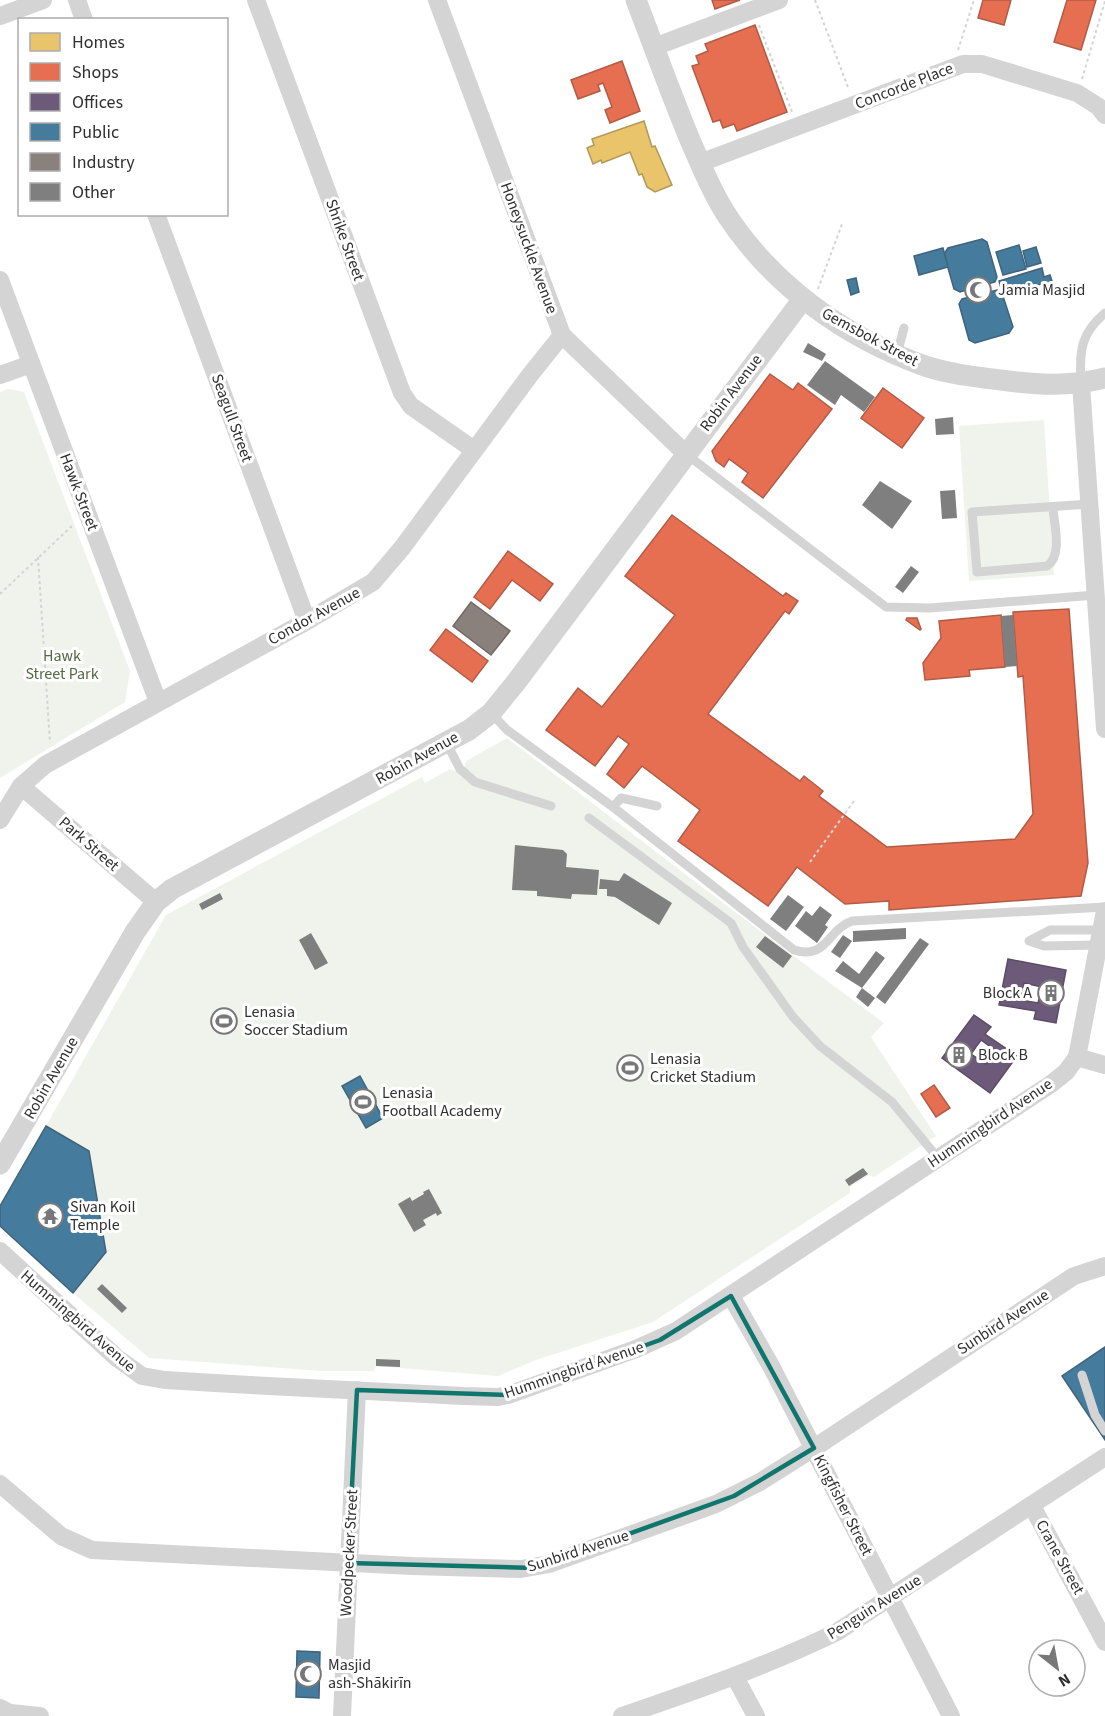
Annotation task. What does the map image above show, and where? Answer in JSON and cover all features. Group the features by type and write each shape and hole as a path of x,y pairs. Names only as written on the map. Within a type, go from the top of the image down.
{"street":[{"path":"0,15 43,0"},
{"path":"77,0 83,18"},
{"name":"Shrike Street","path":"256,0 402,393 411,406 474,450"},
{"name":"Honeysuckle Avenue","path":"437,0 562,335 686,454"},
{"name":"Gemsbok Street","path":"636,0 672,96 714,194 739,233 768,266 809,297 831,319 897,354 926,366 966,376 1049,385 1081,384 1105,378"},
{"path":"654,47 779,0"},
{"name":"Concorde Place","path":"700,164 963,64 981,64 1081,95 1099,107 1105,115"},
{"name":"Seagull Street","path":"157,216 307,621"},
{"name":"Hawk Street","path":"0,280 158,702"},
{"name":"Robin Avenue","path":"0,1164 135,932 156,902 172,889 469,730 491,713 686,454 809,297"},
{"name":"Condor Avenue","path":"0,820 21,786 36,771 64,753 307,621 373,582 402,548 562,335"},
{"path":"0,375 31,364"},
{"path":"1081,384 1090,504 1101,594 1105,729"},
{"name":"Park Street","path":"21,786 156,902"},
{"path":"1105,909 1077,1057 1105,1065"},
{"name":"Hummingbird Avenue","path":"2,1254 117,1358 142,1376 187,1382 498,1397 660,1340 731,1296 1051,1084 1066,1072 1077,1057"},
{"name":"Sunbird Avenue","path":"0,1484 61,1536 93,1550 348,1563 499,1569 534,1568 716,1504 760,1482 1074,1276 1105,1266"},
{"name":"Kingfisher Street","path":"731,1296 814,1448 951,1716"},
{"name":"Woodpecker Street","path":"342,1716 357,1390"},
{"name":"Penguin Avenue","path":"622,1716 735,1677 837,1632 1105,1457"},
{"name":"Crane Street","path":"1032,1506 1105,1642"},
{"path":"735,1677 756,1716"},
{"path":"6,1712 40,1716"}],"lane":[{"path":"1081,384 1082,343 1093,323 1105,313"},
{"path":"897,354 904,328"},
{"path":"686,454 886,607 930,608 1101,594"},
{"path":"1053,508 1056,550 1052,564 977,572 972,512 1090,504"},
{"path":"491,713 507,730 613,807 794,950 804,953 814,952 824,946 841,925 852,921 1105,909"},
{"path":"446,742 460,769 475,782 551,806"},
{"path":"613,807 621,798 657,806"},
{"path":"589,818 731,923 743,947 793,1017 820,1046 892,1102 938,1158"},
{"path":"1050,930 1100,938 1044,946 1029,941 1050,930"},
{"path":"1082,1375 1095,1415 1105,1431"}],"path":[{"path":"815,0 855,105"},
{"path":"957,53 974,0"},
{"path":"1081,80 1105,1"},
{"path":"753,10 797,126"},
{"path":"809,297 843,224"},
{"path":"0,594 78,522"},
{"path":"38,557 51,747"},
{"path":"810,862 854,801"}],"highlighted area":[{"path":"731,1296 814,1448 734,1496 534,1568 348,1563 357,1390 508,1395 660,1340"}],"green space":[{"name":"Hawk Street Park","path":"8,389 24,392 130,671 125,702 0,778 0,392"},
{"path":"1044,420 1054,575 969,581 959,426"},
{"name":"Lenasia Cricket Stadium","path":"507,738 884,1023 871,1037 936,1136 874,1177 869,1175 850,1187 850,1193 653,1322 536,1360 498,1376 376,1366 374,1371 321,1371 149,1358 73,1293 106,1252 89,1151 46,1126 166,915 422,777 425,783 450,769 456,771 465,766 466,761"}],"building: Homes":[{"path":"644,121 652,147 655,146 672,185 655,192 647,187 642,174 639,175 630,152 602,163 601,160 593,164 587,148 594,145 592,139"}],"building: Shops":[{"path":"712,0 740,0 715,9"},
{"path":"983,0 1011,0 1004,25 978,18"},
{"path":"1067,0 1096,0 1081,50 1054,42"},
{"path":"755,25 787,112 737,131 734,124 723,128 720,120 713,122 692,66 699,64 696,56 708,51 705,44"},
{"path":"622,61 640,111 610,123 605,110 612,107 603,83 598,85 600,91 578,99 571,80"},
{"path":"770,374 793,390 798,383 832,409 763,498 742,482 748,473 729,459 724,467 716,461 712,451"},
{"path":"883,388 924,418 902,448 861,418"},
{"path":"672,515 783,596 786,593 798,601 789,614 785,611 708,714 800,781 804,776 823,791 819,796 887,847 1015,839 1033,814 1023,676 1018,677 1013,612 1069,609 1088,863 1081,896 889,910 889,901 845,904 797,867 768,906 678,841 700,810 642,766 624,788 607,774 629,744 618,736 595,766 546,730 578,688 602,707 675,615 625,576"},
{"path":"508,551 553,584 540,601 512,580 490,609 474,597"},
{"path":"1001,615 1005,667 969,670 970,676 925,680 923,663 941,638 939,621"},
{"path":"917,618 921,629 906,620"},
{"path":"446,629 488,661 472,682 430,650"},
{"path":"934,1085 950,1108 936,1117 921,1094"}],"building: Offices":[{"name":"Block A","path":"1008,959 1066,970 1056,1023 1034,1019 1036,1011 999,1005","holes":["1024,983 1042,987 1038,1003 1021,1000"]},
{"name":"Block B","path":"974,1015 991,1027 985,1034 1017,1056 990,1093 942,1058","holes":["981,1040 996,1051 986,1064 971,1054"]}],"building: Public":[{"path":"982,239 987,242 997,277 995,282 960,292 954,289 944,254 948,248"},
{"path":"1019,245 1026,269 1003,275 996,252"},
{"path":"1036,247 1041,263 1027,267 1023,251"},
{"path":"943,248 948,267 919,275 914,256"},
{"path":"1042,268 1044,277 1050,275 1052,281 1003,295 999,281"},
{"path":"856,278 859,292 851,295 847,280"},
{"path":"997,290 1002,293 1013,327 1009,333 975,343 969,340 959,304 962,299"},
{"name":"Lenasia Football Academy","path":"360,1076 383,1118 366,1128 342,1086"},
{"name":"Sivan Koil Temple","path":"46,1126 89,1151 106,1252 73,1293 0,1226 0,1206"},
{"path":"1105,1347 1105,1440 1062,1376"},
{"name":"Masjid ash-Shākirīn","path":"297,1651 320,1652 319,1698 296,1697"}],"building: Industry":[{"path":"471,602 510,631 491,655 453,626"}],"building: Other":[{"path":"808,343 826,354 822,361 803,352"},
{"path":"825,361 875,397 864,412 841,395 835,405 807,385"},
{"path":"953,417 954,434 936,435 935,419"},
{"path":"880,481 912,501 892,529 862,505"},
{"path":"955,490 957,518 942,519 940,491"},
{"path":"911,566 919,572 903,593 895,587"},
{"path":"1013,615 1017,666 1005,667 1001,616"},
{"path":"515,845 563,850 567,854 566,867 599,870 597,895 572,894 571,899 537,896 537,891 512,890"},
{"path":"624,873 672,903 659,925 615,897 607,896 607,889 599,889 600,879 619,881"},
{"path":"220,893 223,899 202,910 199,904"},
{"path":"788,895 804,907 786,931 770,919"},
{"path":"820,906 832,915 825,925 828,927 817,943 795,926 806,911 812,916"},
{"path":"906,928 906,939 853,942 853,931"},
{"path":"311,933 328,963 315,970 299,940"},
{"path":"843,935 852,941 840,958 831,952"},
{"path":"765,936 792,956 783,968 756,947"},
{"path":"920,938 929,944 885,1004 876,997"},
{"path":"876,951 885,958 862,988 835,971 843,961 859,974"},
{"path":"862,988 875,998 868,1007 856,997"},
{"path":"863,1168 868,1174 849,1186 845,1180"},
{"path":"429,1189 442,1213 437,1216 436,1213 423,1220 426,1225 414,1232 398,1204 410,1197 412,1201"},
{"path":"102,1284 127,1308 122,1313 97,1289"},
{"path":"376,1359 400,1360 400,1367 376,1366"}],"place":[{"name":"Jamia Masjid","path":"978,290"},
{"name":"Block A","path":"1051,993"},
{"name":"Lenasia Soccer Stadium","path":"224,1021"},
{"name":"Block B","path":"959,1055"},
{"name":"Lenasia Cricket Stadium","path":"630,1068"},
{"name":"Lenasia Football Academy","path":"363,1102"},
{"name":"Sivan Koil Temple","path":"50,1216"},
{"name":"Masjid ash-Shākirīn","path":"308,1674"}]}
